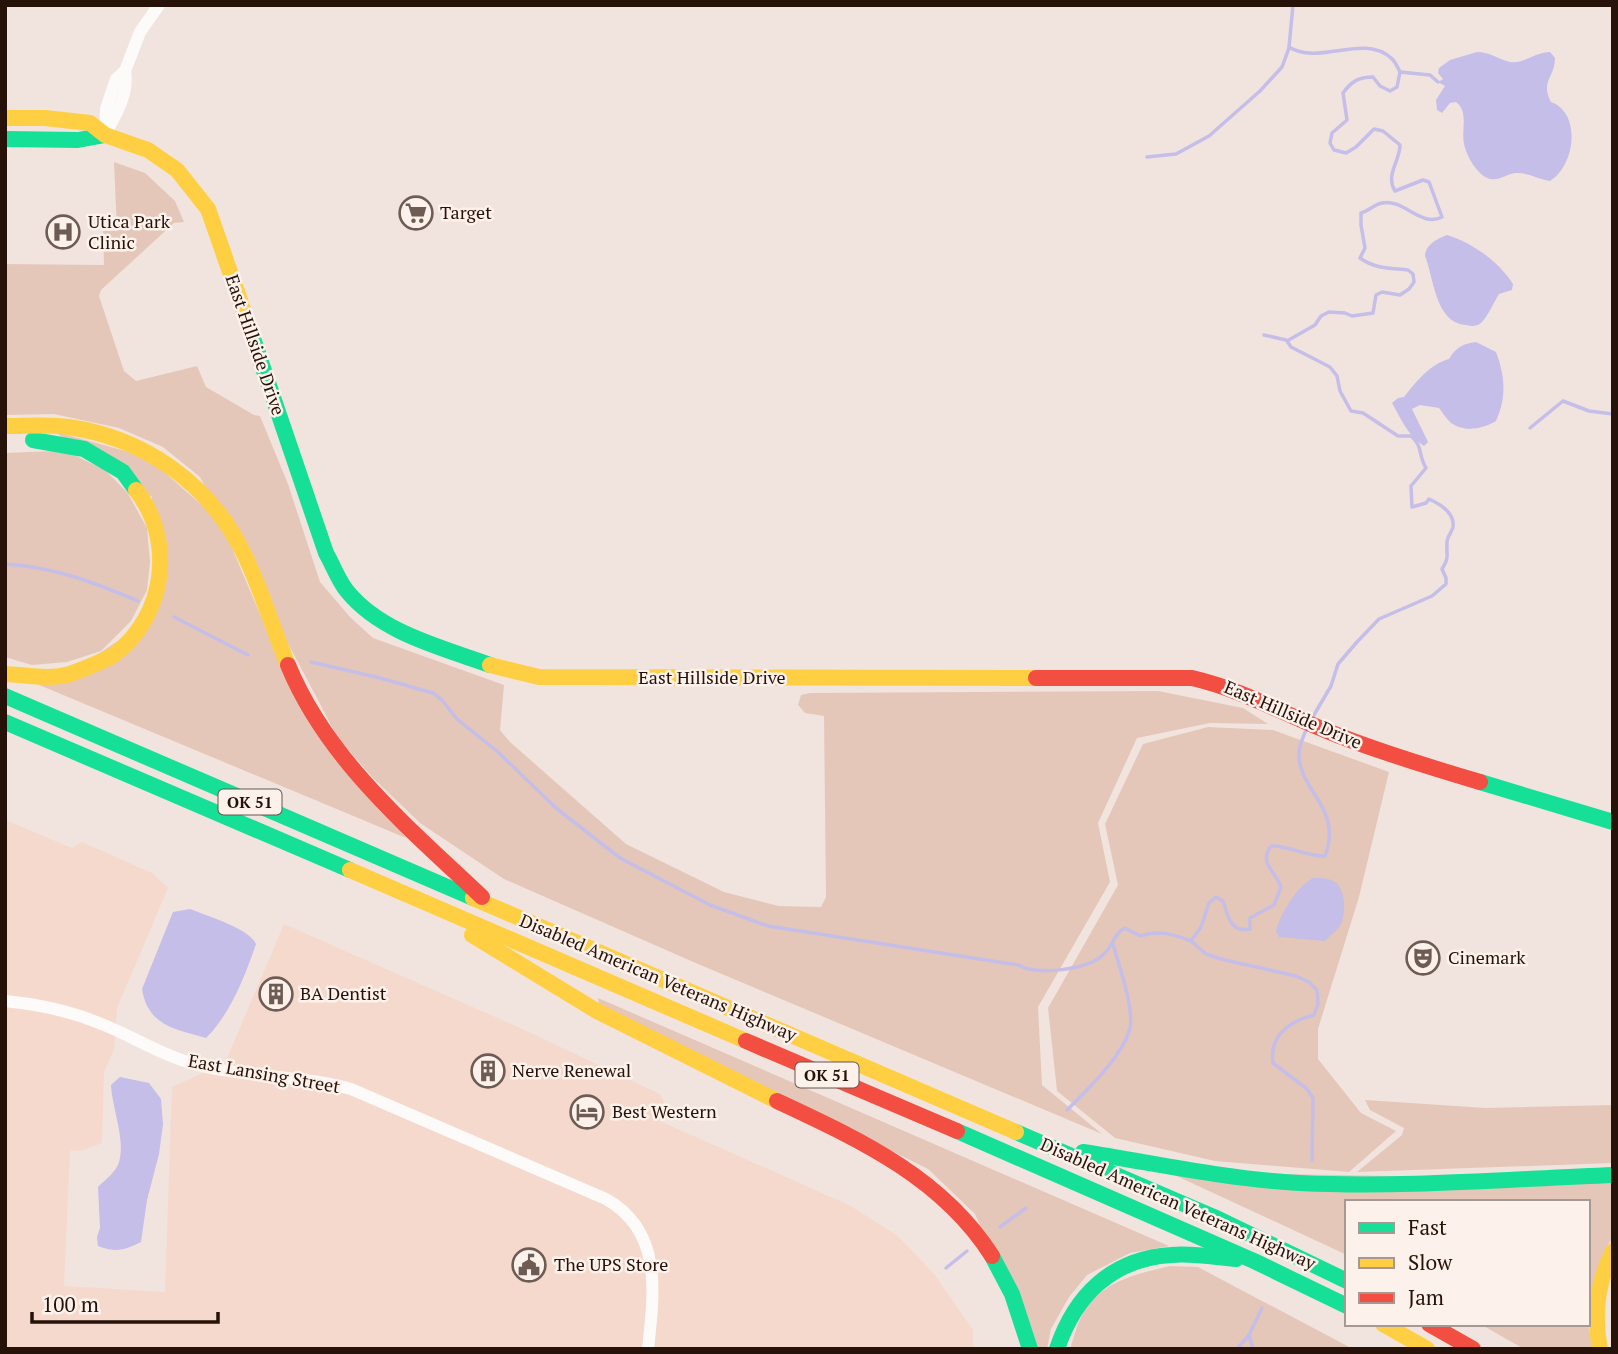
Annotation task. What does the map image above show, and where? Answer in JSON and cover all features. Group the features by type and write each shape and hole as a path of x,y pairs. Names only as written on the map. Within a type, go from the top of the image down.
{"main road":[{"name":"East Hillside Drive","path":"5,118 45,118 90,123 105,135 148,150 177,170 208,209 332,568 346,590 362,606 398,631 505,670 539,677 1192,678 1223,684 1288,716 1425,765 1613,822"},
{"name":"East Hillside Drive","path":"5,139 78,140 105,135"},
{"path":"5,425 66,427 111,436 158,458 197,486 225,520 244,554 281,650 318,724 355,772 392,813 494,907"},
{"path":"5,441 60,442 83,447 119,467 139,488 150,507 162,548 162,566 148,615 131,639 110,656 67,675 50,677 5,674"},
{"name":"Disabled American Veterans Highway","path":"5,696 1214,1217 1345,1280"},
{"name":"Disabled American Veterans Highway","path":"5,722 1254,1261 1345,1305"},
{"path":"400,891 594,1009 859,1143 916,1175 960,1212 982,1238 1012,1291 1030,1349"},
{"path":"1050,1147 1258,1180 1301,1183 1387,1183 1613,1175"},
{"path":"1600,1349 1598,1297 1604,1268 1613,1251"},
{"path":"1057,1349 1067,1322 1080,1299 1120,1268 1147,1258 1180,1255 1254,1261"},
{"path":"1387,1326 1427,1349"},
{"path":"1433,1326 1473,1349"}],"street":[{"path":"105,135 106,109 116,79 125,71 140,32 159,5"},
{"name":"East Lansing Street","path":"5,1001 48,1008 99,1022 162,1054 200,1066 328,1082 351,1089 606,1199 630,1217 643,1236 651,1258 653,1282 648,1349"}],"shaded area":[{"path":"1477,52 1510,62 1550,52 1555,58 1547,84 1548,95 1551,102 1561,108 1567,117 1571,140 1565,164 1550,181 1521,173 1494,179 1485,177 1473,165 1465,149 1460,106 1456,102 1450,103 1442,113 1437,110 1436,100 1445,86 1438,82 1443,79 1438,73 1439,68 1450,60"},
{"path":"114,162 145,173 175,201 184,222 174,223 101,290 99,296 124,371 136,381 197,366 206,387 260,416 288,484 320,582 350,617 373,638 504,685 500,730 510,742 626,844 724,892 779,906 821,907 826,897 824,716 805,713 798,705 801,695 1158,691 1243,708 1268,724 1210,723 1137,738 1098,823 1110,882 1038,1007 1042,1085 1102,1134 504,879 420,823 373,778 338,738 200,477 163,447 119,428 54,414 5,415 5,264 104,265 103,231 117,231"},
{"path":"1447,235 1484,254 1513,284 1512,290 1499,294 1486,317 1477,325 1455,322 1447,316 1437,298 1425,256 1430,245"},
{"path":"1476,342 1496,352 1501,370 1504,386 1496,421 1479,428 1461,428 1450,422 1439,408 1420,405 1412,409 1428,442 1424,446 1409,432 1392,403 1404,397 1424,374 1449,359 1457,349"},
{"path":"53,431 147,457 221,522 273,645 406,838 32,682 56,682 154,617 152,497"},
{"path":"54,451 72,454 105,470 127,492 147,528 150,562 147,590 131,621 101,651 67,662 32,665 5,657 5,453"},
{"path":"1208,727 1273,730 1389,772 1359,897 1318,1029 1318,1059 1361,1113 1396,1131 1349,1172 1215,1161 1115,1138 1057,1091 1048,1008 1118,885 1105,824 1143,744"},
{"path":"5,820 72,848 82,842 152,873 168,888 117,1008 114,1050 104,1072 102,1143 84,1150 70,1151 64,1286 165,1292 172,1087 225,1063 284,924 518,1027 660,1094 666,1106 660,1121 849,1205 898,1236 934,1274 973,1330 973,1349 5,1349"},
{"path":"1313,878 1330,880 1339,885 1344,902 1341,924 1325,941 1279,937 1276,932 1285,909 1301,887"},
{"path":"190,909 237,928 256,944 230,1006 206,1038 174,1028 157,1018 150,1011 142,989 173,912"},
{"path":"598,998 1169,1246 1130,1253 1087,1275 1069,1297 1051,1329 1047,1349 1037,1349 975,1214 928,1169 599,1005"},
{"path":"120,1077 149,1083 161,1099 163,1124 141,1242 115,1250 98,1246 98,1187 115,1169 121,1154 111,1085"},
{"path":"1365,1100 1486,1108 1613,1105 1613,1163 1357,1172 1402,1135 1404,1128 1370,1110"},
{"path":"1168,1172 1613,1180 1613,1237 1606,1248 1590,1297 1590,1200 1345,1200 1345,1254"},
{"path":"1170,1266 1198,1267 1353,1349 1070,1349 1082,1316 1100,1293 1121,1280"},
{"path":"1484,1326 1588,1326 1593,1349 1524,1349"}],"waterway":[{"path":"1293,5 1289,47 1314,53 1367,48 1380,51 1394,61 1400,72 1397,87 1390,91 1380,86 1373,77 1368,77 1359,79 1346,89 1343,93 1347,120 1332,133 1330,143 1334,150 1346,153 1374,129 1383,131 1400,145 1392,174 1395,191 1423,180 1429,182 1442,217 1427,219 1390,203 1379,204 1361,213 1365,248 1360,258 1377,266 1408,270 1413,274 1414,282 1400,295 1382,292 1376,295 1373,313 1352,316 1329,312 1321,316 1315,325 1287,341 1291,347 1330,367 1337,376 1340,391 1351,411 1363,413 1398,436 1411,436 1415,440 1426,468 1411,486 1412,507 1426,503 1429,499 1446,510 1453,522 1447,540 1447,558 1442,569 1446,584 1432,596 1379,619 1338,664 1331,686 1311,720"},
{"path":"1147,157 1176,154 1209,136 1260,91 1282,67 1289,48"},
{"path":"1400,72 1430,75 1438,82"},
{"path":"1264,335 1286,340"},
{"path":"1530,428 1563,401 1589,411 1613,414"},
{"path":"5,564 40,568 73,576 138,601"},
{"path":"174,617 248,655"},
{"path":"311,662 433,693 457,719 498,752 556,808 620,858 710,905 768,926 1049,971 1096,960 1107,951 1118,933 1125,928 1140,936 1166,934 1191,941"},
{"path":"1306,730 1299,757 1306,781 1320,802 1329,826 1325,856 1271,846 1267,852 1267,862 1281,887 1274,905 1250,918 1250,929 1243,930 1234,926 1228,918 1223,901 1216,897 1209,903 1201,927 1191,941 1206,954 1296,976 1309,982 1317,990 1318,1004 1314,1015 1289,1025 1278,1037 1273,1053 1273,1063 1307,1089 1313,1098 1312,1160"},
{"path":"1067,1110 1112,1061 1130,1028 1128,998 1113,944"},
{"path":"1000,1227 1026,1208"},
{"path":"946,1268 967,1251"},
{"path":"1237,1349 1249,1335 1262,1308"},
{"path":"1249,1335 1253,1349"}],"traffic: fast":[{"path":"5,139 78,140 105,135"},
{"path":"244,312 326,553 344,587 361,606 394,628 432,645 490,665"},
{"path":"33,440 84,449 123,472 136,490"},
{"path":"5,696 473,898"},
{"path":"5,722 350,870"},
{"path":"1480,782 1613,822"},
{"path":"957,1131 1254,1261 1345,1305"},
{"path":"1016,1132 1214,1217 1345,1280"},
{"path":"1083,1152 1218,1174 1299,1183 1417,1184 1613,1175"},
{"path":"1057,1349 1074,1312 1085,1297 1114,1272 1150,1258 1171,1255 1236,1259"},
{"path":"992,1256 1012,1294 1030,1349"}],"traffic: slow":[{"path":"5,118 45,118 90,123 105,135 148,150 177,170 208,209 244,312"},
{"path":"5,426 69,427 123,441 148,453 192,485 228,526 242,550 288,665"},
{"path":"5,674 46,677 70,674 110,657 132,638 145,619 154,598 160,554 156,531 136,490"},
{"path":"490,665 539,677 1036,678"},
{"path":"350,870 746,1041"},
{"path":"473,898 1016,1132"},
{"path":"472,935 595,1010 777,1101"},
{"path":"1600,1349 1598,1299 1603,1275 1613,1251"},
{"path":"1387,1326 1427,1349"}],"traffic: jam":[{"path":"288,665 324,732 347,762 372,791 482,897"},
{"path":"1036,678 1192,678 1244,695 1364,745 1480,782"},
{"path":"746,1041 957,1131"},
{"path":"777,1101 867,1146 923,1182 972,1228 992,1256"},
{"path":"1433,1326 1473,1349"}],"place":[{"name":"Target","path":"416,213"},
{"name":"Utica Park Clinic","path":"63,232"},
{"name":"Cinemark","path":"1423,958"},
{"name":"BA Dentist","path":"276,994"},
{"name":"Nerve Renewal","path":"488,1071"},
{"name":"Best Western","path":"587,1112"},
{"name":"The UPS Store","path":"529,1265"}]}
